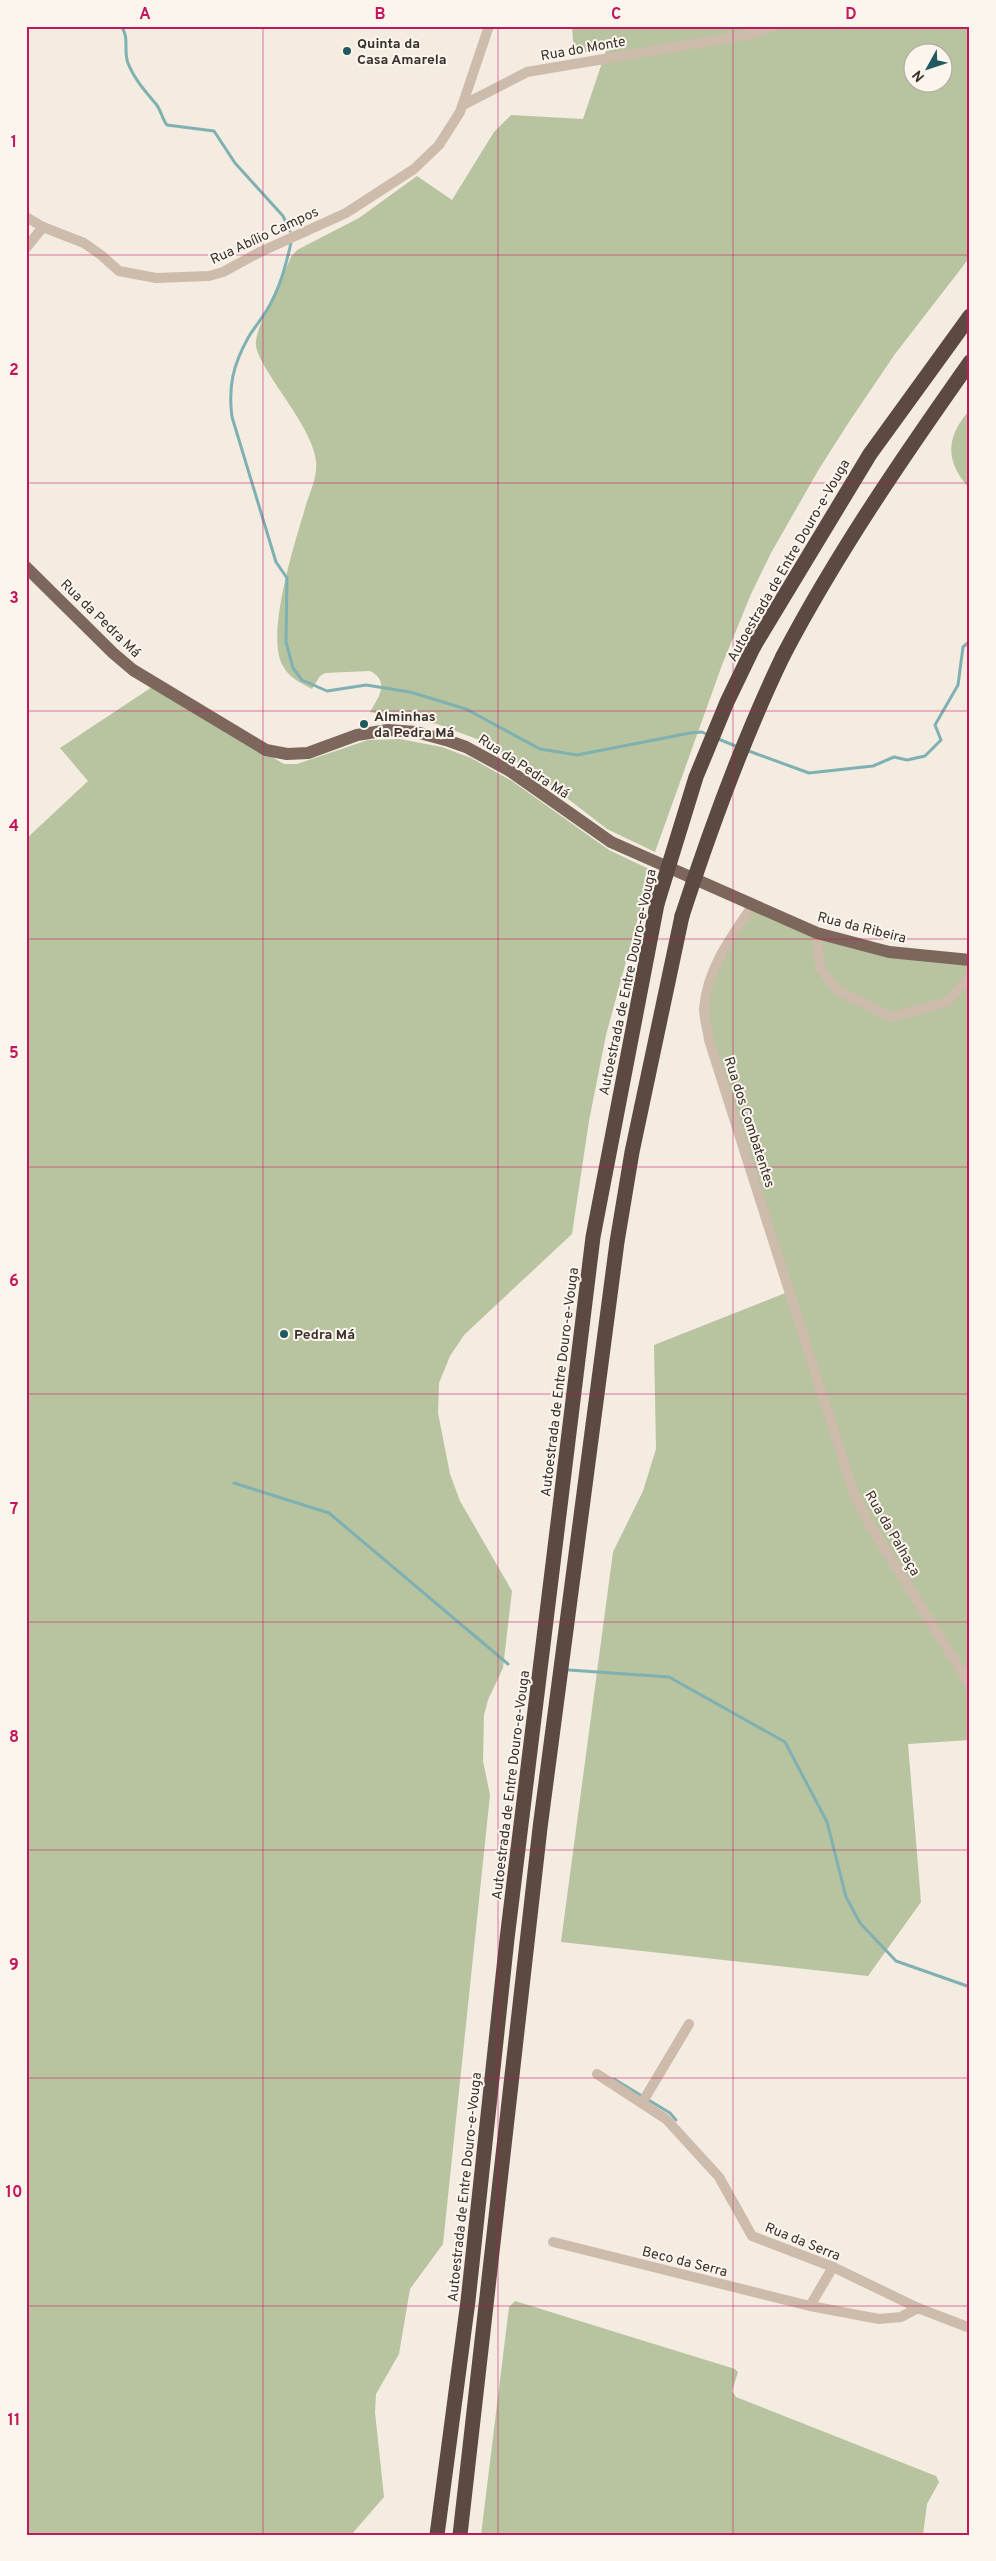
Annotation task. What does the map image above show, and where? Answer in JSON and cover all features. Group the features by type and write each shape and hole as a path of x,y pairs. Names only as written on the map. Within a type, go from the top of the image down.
{"highway":[{"name":"Autoestrada de Entre Douro-e-Vouga","path":"437,2535 468,2301 509,1929 593,1237 657,904 696,777 727,702 754,646 870,454 970,316"},
{"path":"460,2535 540,1828 617,1242 632,1152 682,916 728,780 755,715 783,656 810,605 896,465 970,362"}],"main road":[{"name":"Rua da Pedra Má","path":"26,567 113,653 133,670 266,750 287,754 308,753 357,735 388,730 416,732 449,741 466,747 510,771 611,842 753,905"},
{"name":"Rua da Ribeira","path":"753,905 817,934 889,952 970,960"}],"street":[{"name":"Rua Abílio Campos","path":"26,217 43,227 84,243 101,254 119,271 156,278 209,276 223,272 260,252 346,213 414,169 438,145 463,105 489,26"},
{"name":"Rua do Monte","path":"463,105 527,72 752,34 773,26"},
{"path":"26,248 43,227"},
{"name":"Rua dos Combatentes","path":"753,905 725,946 710,979 704,1011 709,1040 810,1353"},
{"path":"817,934 820,968 837,990 891,1017 947,1002 970,976"},
{"name":"Rua da Palhaça","path":"810,1353 854,1494 868,1522 970,1685"},
{"path":"642,2103 689,2024"},
{"name":"Rua da Serra","path":"597,2074 666,2119 719,2177 752,2236 832,2267 918,2308 970,2328"},
{"name":"Beco da Serra","path":"553,2242 810,2306 879,2319 901,2317 918,2308"},
{"path":"810,2306 832,2267"}],"green space":[{"path":"572,26 970,26 970,257 895,354 849,422 819,469 771,553 751,594 722,665 655,852 607,829 532,771 482,741 437,724 370,712 377,701 381,684 376,675 370,671 325,673 320,676 312,689 289,674 283,666 278,652 279,613 288,568 314,481 316,461 305,430 263,364 257,351 256,341 266,311 291,257 297,250 359,218 417,176 452,200 494,132 511,115 583,119 607,48 574,54"},
{"path":"970,410 970,489 956,469 951,450 956,430"},
{"path":"152,687 284,764 297,764 368,740 400,739 442,747 471,758 512,781 609,850 651,870 606,1035 589,1121 572,1234 464,1335 450,1356 439,1383 438,1413 450,1474 460,1501 512,1591 503,1668 488,1700 484,1715 483,1761 490,1795 443,2244 410,2289 399,2354 376,2394 375,2412 384,2497 351,2535 26,2535 26,839 88,781 60,748"},
{"path":"753,905 817,933 970,960 970,1740 908,1744 921,1902 868,1976 561,1942 613,1552 643,1491 656,1449 654,1345 793,1290 704,1011 710,979"},
{"path":"515,2301 735,2369 738,2372 732,2391 736,2397 936,2476 939,2482 927,2504 923,2535 481,2535 509,2307"}],"waterway":[{"path":"121,26 125,35 127,58 131,69 140,85 158,106 167,125 214,131 235,163 283,216 290,231"},
{"path":"291,243 275,296 248,338 235,367 231,386 231,406 232,417 276,562 287,578 286,642 293,668 302,680 327,691 366,685 410,692 466,709 540,749 577,755 690,733 702,732 708,735"},
{"path":"746,750 809,773 873,766 894,757 907,760 925,756 941,740 935,725 958,685 963,647 970,641"},
{"path":"716,738 738,747"},
{"path":"234,1483 329,1513 508,1664"},
{"path":"569,1670 669,1677 785,1742 827,1822 846,1897 860,1923 896,1961 970,1987"},
{"path":"614,2079 670,2113 676,2120"}],"place":[{"name":"Quinta da Casa Amarela","path":"347,51"},
{"name":"Alminhas da Pedra Má","path":"364,724"},
{"name":"Pedra Má","path":"284,1334"}]}
